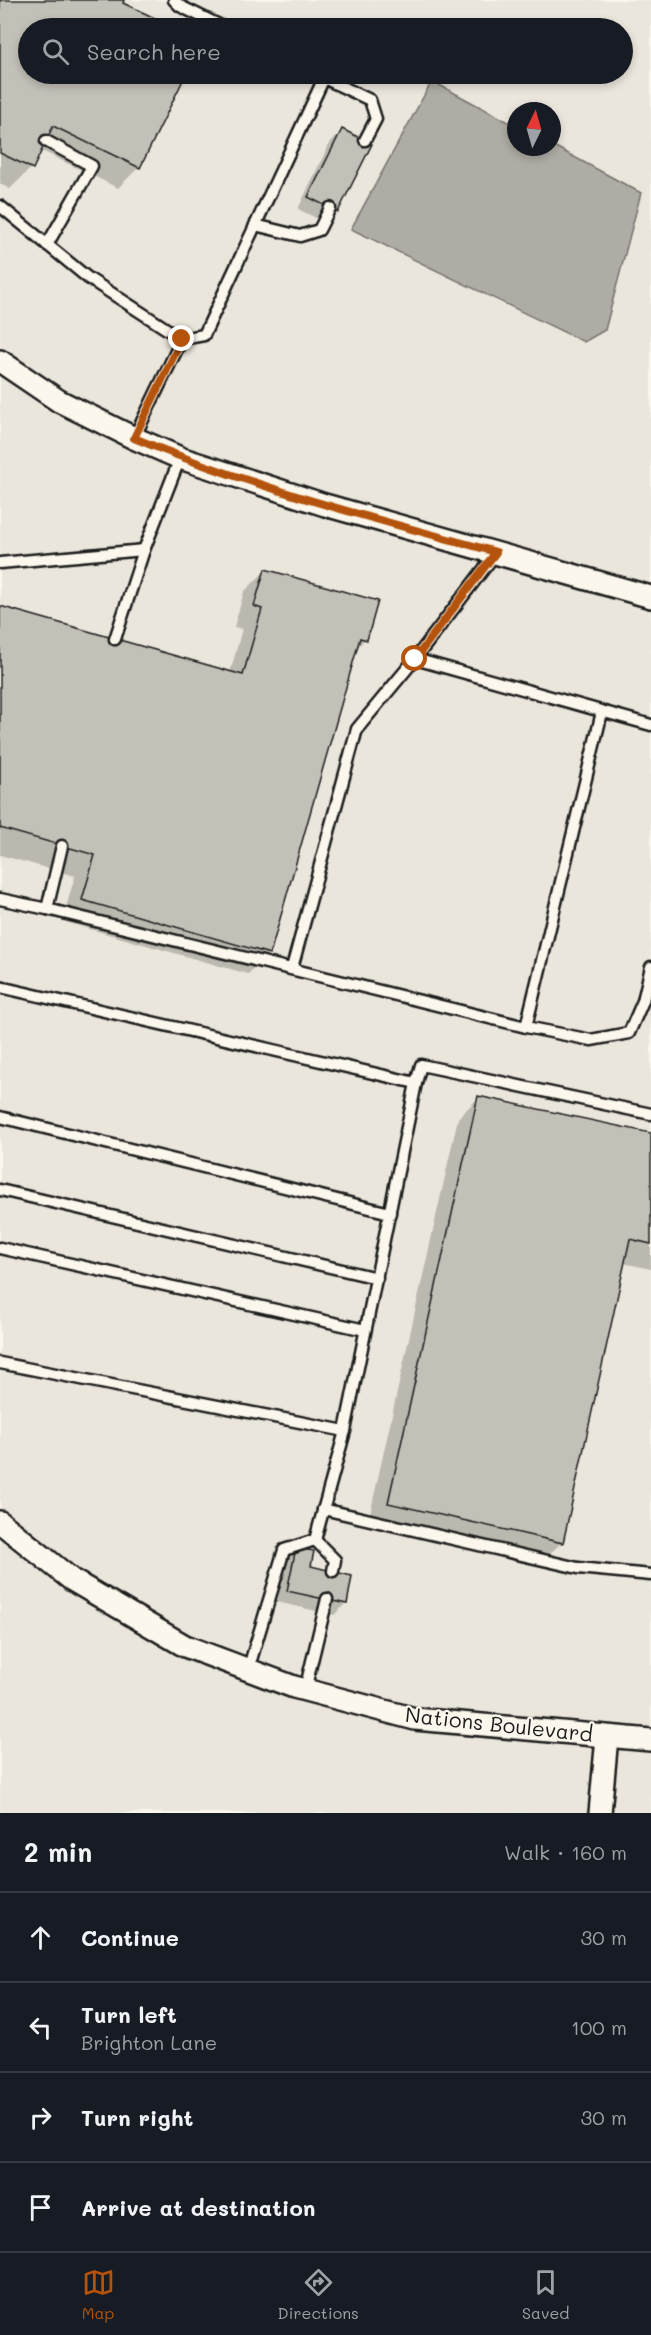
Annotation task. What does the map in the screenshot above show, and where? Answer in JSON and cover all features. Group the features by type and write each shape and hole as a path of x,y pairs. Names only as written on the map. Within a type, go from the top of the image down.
{"street":[{"path":"0,361 59,401 180,458 325,505 651,597"},
{"name":"Nations Boulevard","path":"0,1522 72,1580 185,1646 305,1690 416,1719 651,1740"},
{"path":"600,1813 607,1737"}],"lane":[{"path":"174,0 180,6 205,18"},
{"path":"0,206 88,278 182,339 204,335 317,84"},
{"path":"337,84 370,100 376,119 365,140"},
{"path":"46,141 92,166 47,245"},
{"path":"255,225 300,236 319,230 330,208"},
{"path":"134,438 182,339"},
{"path":"115,639 144,550 180,458"},
{"path":"0,563 144,550"},
{"path":"292,968 357,729 415,659 496,552"},
{"path":"415,659 651,725"},
{"path":"526,1027 602,712"},
{"path":"47,909 62,846"},
{"path":"0,899 292,968 526,1027 591,1040 629,1033 643,1001 651,967"},
{"path":"0,987 416,1083"},
{"path":"315,1540 345,1431 421,1065 651,1114"},
{"path":"0,1117 390,1213"},
{"path":"0,1190 377,1278"},
{"path":"0,1248 365,1330"},
{"path":"0,1363 345,1431"},
{"path":"323,1509 578,1568 651,1575"},
{"path":"315,1540 335,1560 333,1571"},
{"path":"249,1670 284,1550 315,1540"},
{"path":"305,1690 327,1599"}],"shaded area":[{"path":"0,0 651,0 651,1813 0,1813"},
{"path":"430,84 438,84 507,121 507,156 561,156 561,150 641,193 605,330 584,342 351,229"}],"building":[{"path":"0,0 124,0 123,3 155,18 18,18 18,84 181,84 140,168 53,126 33,169 0,153"},
{"path":"342,129 372,144 338,212 308,197"},
{"path":"265,569 378,601 367,640 360,638 270,954 82,900 95,855 0,828 0,606 243,675 262,609 254,606"},
{"path":"478,1096 651,1133 651,1244 630,1239 563,1543 388,1503"},
{"path":"296,1548 314,1551 311,1566 352,1576 347,1604 287,1591"}],"route":[{"path":"182,339 134,438 180,458 325,505 496,552 415,659"}]}
